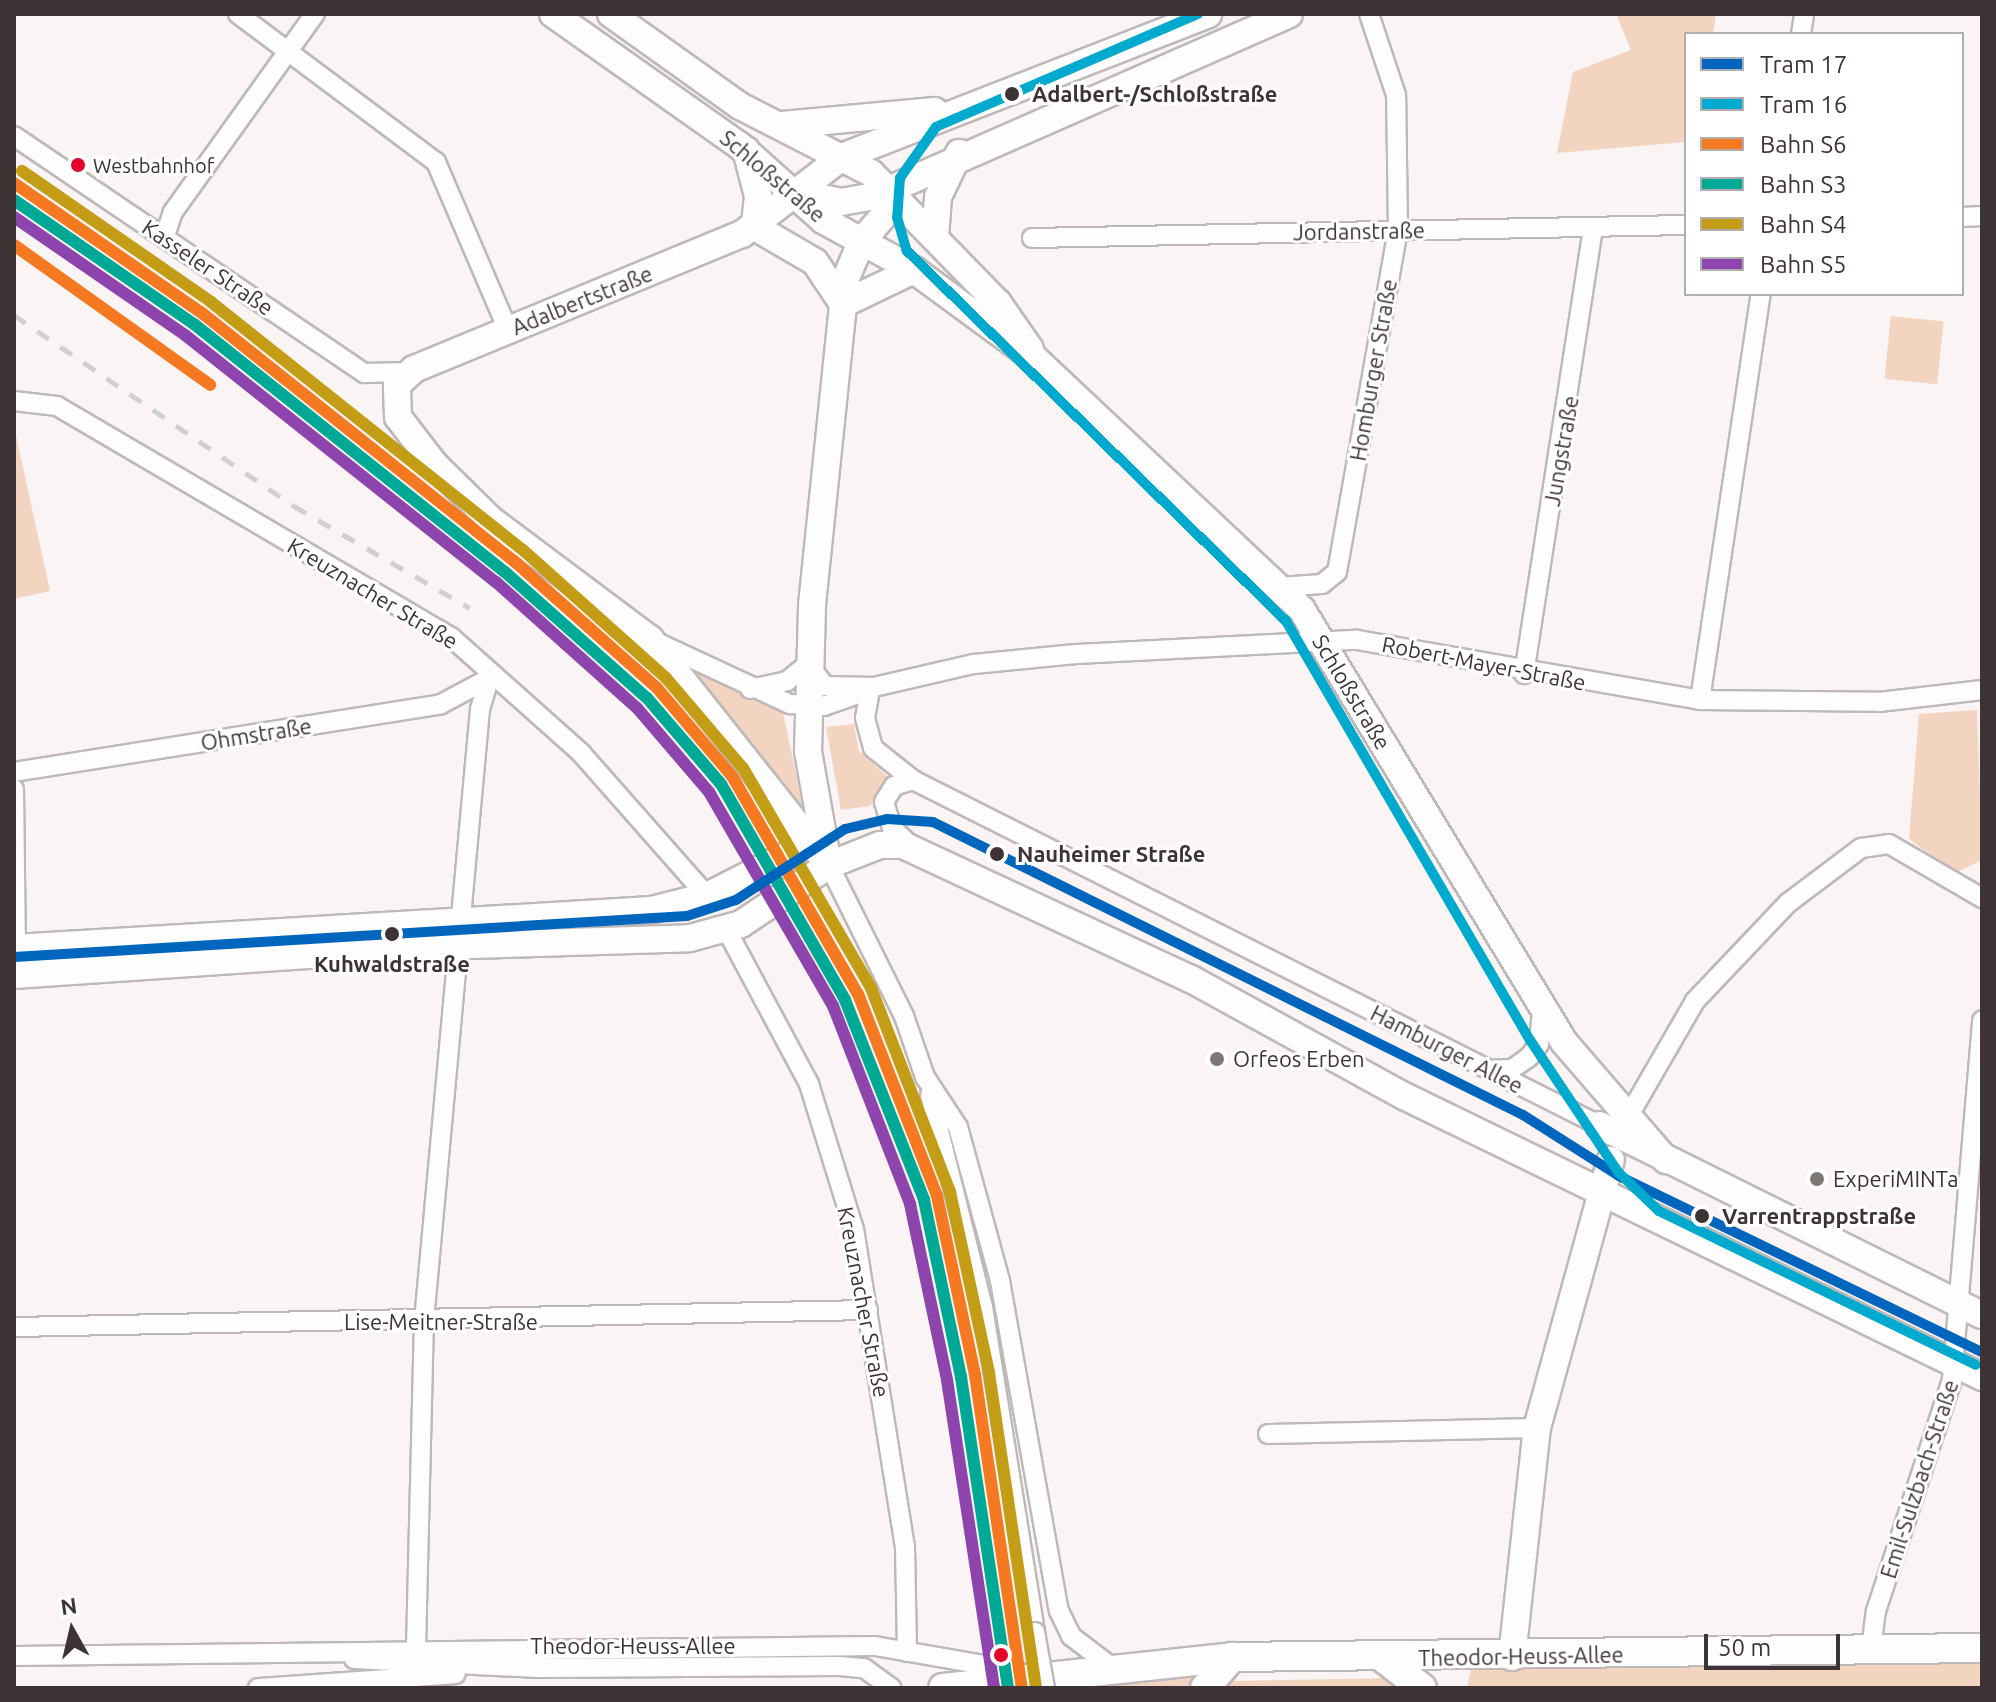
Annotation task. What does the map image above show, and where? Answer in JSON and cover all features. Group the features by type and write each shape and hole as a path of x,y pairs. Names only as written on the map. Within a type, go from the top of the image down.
{"main road":[{"name":"Theodor-Heuss-Allee","path":"943,1688 1053,1682 1113,1668 1232,1657 1512,1657 1982,1648"},
{"path":"1205,1688 1232,1657"},
{"path":"1383,1658 1422,1688"}],"street":[{"path":"238,14 436,162 508,330"},
{"path":"165,236 173,212 315,14"},
{"name":"Schloßstraße","path":"553,14 746,150 795,192 812,212 914,270 1035,359 1279,587 1324,644 1564,1042 1614,1136 1645,1217"},
{"name":"Schloßstraße","path":"611,14 778,126 842,157 891,190 998,303 1035,359"},
{"name":"Adalbertstraße","path":"409,372 755,227 842,157 1208,14"},
{"path":"795,192 858,201 891,190 959,153 1289,14"},
{"name":"Homburger Straße","path":"1279,587 1322,584 1337,572 1398,230 1396,95 1369,14"},
{"path":"778,126 957,110"},
{"name":"Kasseler Straße","path":"14,136 364,373 409,372"},
{"path":"746,150 758,196 755,227 815,262 843,304"},
{"path":"935,238 938,197 959,153"},
{"path":"842,157 858,201 861,242 843,304 808,664 808,751 829,865 904,1016 925,1077 997,1385 1053,1682"},
{"path":"861,242 892,206 891,190"},
{"name":"Jordanstraße","path":"1032,238 1684,225"},
{"name":"Jungstraße","path":"1524,674 1593,227"},
{"path":"843,304 914,270"},
{"path":"1700,700 1761,296"},
{"path":"409,372 397,385 396,409 441,472 500,528 650,639 750,689 808,706"},
{"name":"Kreuznacher Straße","path":"16,401 57,406 451,637 490,677 581,753 707,896"},
{"path":"650,639 809,844 829,865"},
{"name":"Robert-Mayer-Straße","path":"808,706 974,664 1076,654 1386,642 1524,674 1700,700 1879,702 1982,690"},
{"path":"750,689 787,681 808,664"},
{"name":"Robert-Mayer-Straße","path":"808,664 825,686 872,688"},
{"path":"416,1647 424,1321 461,945 480,709 490,677"},
{"name":"Ohmstraße","path":"14,772 441,704 490,677"},
{"name":"Hamburger Allee","path":"872,688 865,725 873,748 913,780 1614,1136"},
{"path":"913,780 894,786 884,802 892,828 913,848 1191,979 1404,1096 1603,1191 1645,1217 1982,1377"},
{"path":"14,789 15,948 463,918 651,910 707,896 809,844"},
{"path":"1512,1657 1537,1428 1603,1191 1614,1136 1695,1001 1788,903 1861,848 1889,844 1982,898"},
{"path":"14,975 461,945 677,939 726,929 829,865 880,845 913,848"},
{"name":"Kreuznacher Straße","path":"726,929 809,1084 854,1229 905,1546 907,1652"},
{"path":"1489,1070 1512,1069 1529,1057 1542,1033 1542,1006"},
{"name":"Emil-Sulzbach-Straße","path":"1871,1650 1876,1611 1971,1310 1982,1020"},
{"path":"925,1077 958,1127 978,1190 1059,1611 1071,1636 1113,1668"},
{"name":"Schloßstraße","path":"1614,1136 1971,1310"},
{"name":"Lise-Meitner-Straße","path":"14,1327 868,1310"},
{"path":"1268,1434 1537,1428"},
{"name":"Theodor-Heuss-Allee","path":"14,1656 416,1647 907,1652 1053,1682"},
{"name":"Theodor-Heuss-Allee","path":"203,1651 539,1668 864,1668 892,1688"},
{"name":"Theodor-Heuss-Allee","path":"258,1688 539,1668"}],"shaded area":[{"path":"1616,14 1716,14 1713,32 1684,32 1684,142 1557,153 1573,72 1631,50"},
{"path":"1891,316 1944,322 1937,384 1884,379"},
{"path":"14,426 50,591 14,599"},
{"path":"690,665 783,712 802,804 797,807"},
{"path":"1977,710 1982,860 1955,873 1909,839 1919,714"},
{"path":"854,724 859,751 891,780 870,806 841,810 826,727"},
{"path":"1982,1661 1982,1688 1467,1688 1471,1669"},
{"path":"1205,1674 1194,1688 1082,1688 1119,1683"},
{"path":"1393,1678 1407,1688 1220,1688 1230,1681"}],"railway":[{"path":"14,315 294,506 470,608"}],"tram line":[{"name":"16","path":"1198,14 936,127 900,178 897,217 907,251 1286,621 1530,1040 1618,1172 1659,1211 1976,1365"},
{"name":"17","path":"14,957 687,916 736,900 845,829 887,819 933,822 1523,1115 1619,1176 1982,1352"}],"rail line":[{"name":"S4","path":"22,171 211,302 523,550 666,678 743,768 871,988 950,1192 989,1373 1036,1686"},
{"name":"S6","path":"14,183 202,313 514,561 657,688 732,776 858,994 937,1196 975,1375 1022,1688"},
{"name":"S3","path":"14,200 194,324 505,572 647,698 721,784 845,1000 924,1200 961,1377 1008,1688"},
{"name":"S5","path":"14,217 185,335 496,582 637,708 709,792 833,1006 910,1204 947,1380 994,1688"},
{"name":"S6","path":"14,245 210,385"}],"place":[{"name":"Adalbert-/Schloßstraße","path":"1012,94"},
{"name":"Westbahnhof","path":"78,165"},
{"name":"Nauheimer Straße","path":"997,854"},
{"name":"Kuhwaldstraße","path":"392,934"},
{"name":"Orfeos Erben","path":"1217,1059"},
{"name":"ExperiMINTa","path":"1817,1179"},
{"name":"Varrentrappstraße","path":"1702,1216"}]}
